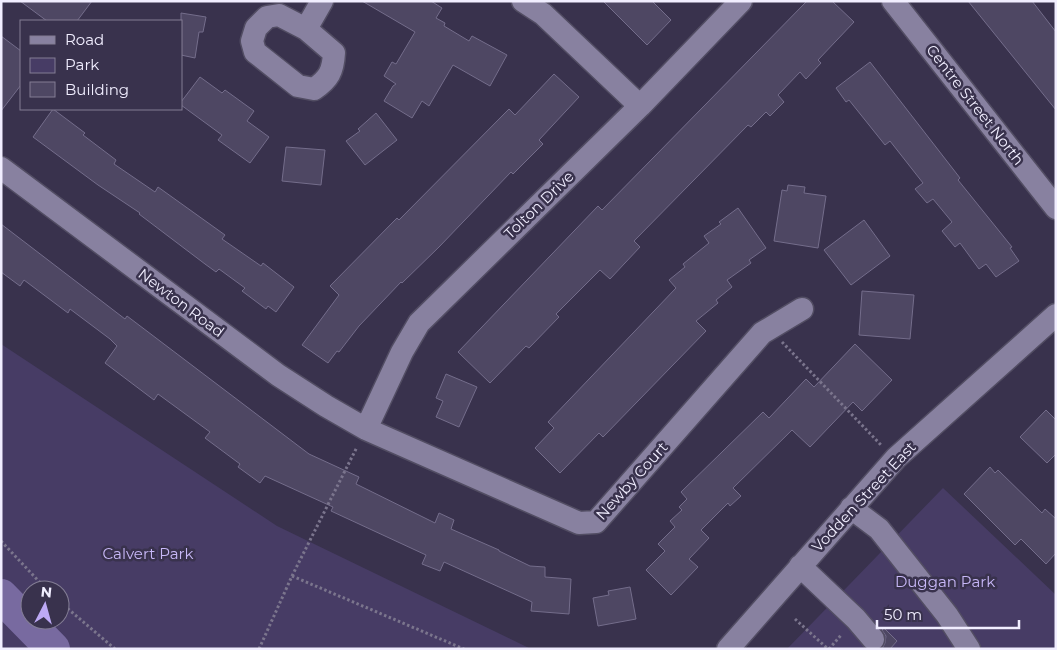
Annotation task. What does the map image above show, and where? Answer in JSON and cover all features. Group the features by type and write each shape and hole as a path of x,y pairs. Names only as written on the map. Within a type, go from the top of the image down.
{"street":[{"path":"306,30 322,1"},
{"path":"523,1 542,14 640,106"},
{"name":"Tolton Drive","path":"366,429 402,352 419,323 640,106 741,1"},
{"name":"Centre Street North","path":"893,1 1056,208"},
{"name":"Newton Road","path":"1,168 278,375 366,429"},
{"name":"Newby Court","path":"366,429 579,523 596,522 762,333 802,309"},
{"name":"Vodden Street East","path":"728,649 896,458 1056,315"},
{"path":"851,508 879,529 947,614 969,649"},
{"path":"800,566 856,619 873,639"}],"path":[{"path":"770,329 883,448 896,458"},
{"path":"259,649 292,576 320,524 366,429"},
{"path":"1,541 38,580"},
{"path":"292,576 464,649"},
{"path":"70,610 116,649"},
{"path":"795,619 828,649"}],"green space":[{"name":"Calvert Park","path":"1,344 277,526 531,649 1,649"},
{"name":"Duggan Park","path":"943,488 1056,595 1056,649 787,649"}],"building":[{"path":"20,1 92,1 78,20 46,20"},
{"path":"362,1 431,1 442,8 436,18 445,23 444,26 469,41 472,36 507,55 490,86 453,65 429,106 422,101 412,118 384,101 396,84 384,76 392,62 396,64 415,32"},
{"path":"603,1 652,1 671,20 647,45"},
{"path":"807,1 832,1 854,22 818,60 821,63 806,79 800,72 778,95 784,102 770,116 766,112 751,127 748,125 634,241 640,247 610,279 600,270 556,314 559,317 529,348 526,346 490,383 458,352 598,206 602,210"},
{"path":"968,1 1032,1 1056,32 1056,110"},
{"path":"181,13 206,17 203,32 199,32 195,58 182,55"},
{"path":"1,36 20,50 20,86 1,111"},
{"path":"870,62 960,178 958,180 1012,247 1010,248 1019,261 996,277 986,264 979,269 960,243 955,247 942,231 952,222 933,199 927,203 915,189 923,183 890,141 885,145 849,100 846,102 836,88"},
{"path":"554,74 579,97 539,140 543,144 513,174 511,172 439,247 401,282 359,326 328,363 302,345 339,295 330,286 397,218 399,220 509,109 515,115"},
{"path":"200,77 222,93 225,90 254,111 247,121 269,137 250,163 218,140 222,135 182,106 182,101"},
{"path":"52,110 54,110 116,160 114,164 155,192 158,187 225,235 222,239 261,266 263,263 294,287 276,312 268,306 266,309 242,291 245,288 219,269 216,272 140,213 33,137"},
{"path":"376,113 397,140 365,165 346,141 360,131 358,129"},
{"path":"286,147 325,150 321,185 282,181"},
{"path":"788,185 805,187 804,193 826,196 818,248 774,241 782,190 787,191"},
{"path":"738,208 766,248 749,260 751,263 727,280 732,287 716,300 718,303 696,321 706,331 603,437 599,433 560,473 535,448 554,428 548,422 676,288 669,280 685,267 683,264 709,243 704,236 721,224 719,222"},
{"path":"864,220 890,256 851,285 824,250"},
{"path":"1,224 125,319 127,316 309,454 359,477 356,484 435,523 439,513 454,520 451,529 530,566 545,567 545,577 571,579 569,614 531,611 532,602 444,562 440,571 422,564 426,555 331,511 333,507 265,476 260,483 238,467 240,464 205,438 210,432 158,394 154,400 105,363 117,346 110,339 70,309 68,313 24,280 20,286 1,272"},
{"path":"862,291 914,295 910,339 859,335"},
{"path":"855,344 892,380 862,411 853,402 810,447 792,430 733,488 741,496 730,506 728,503 701,530 709,538 689,559 698,567 671,595 646,570 665,551 658,544 675,527 670,521 682,510 679,507 687,499 681,492 763,412 769,418 806,379 814,387"},
{"path":"446,374 477,387 459,427 436,417 443,401 436,398"},
{"path":"1046,410 1056,420 1056,454 1047,463 1020,437"},
{"path":"990,467 995,473 998,470 1042,513 1045,509 1056,519 1056,553 1046,564 1021,539 1015,545 964,494"},
{"path":"630,587 636,619 598,626 593,598 609,595 608,591"},
{"path":"884,628 897,641 890,649 882,649 886,636 882,630"}],"waterway":[{"path":"1,596 53,649"}]}
